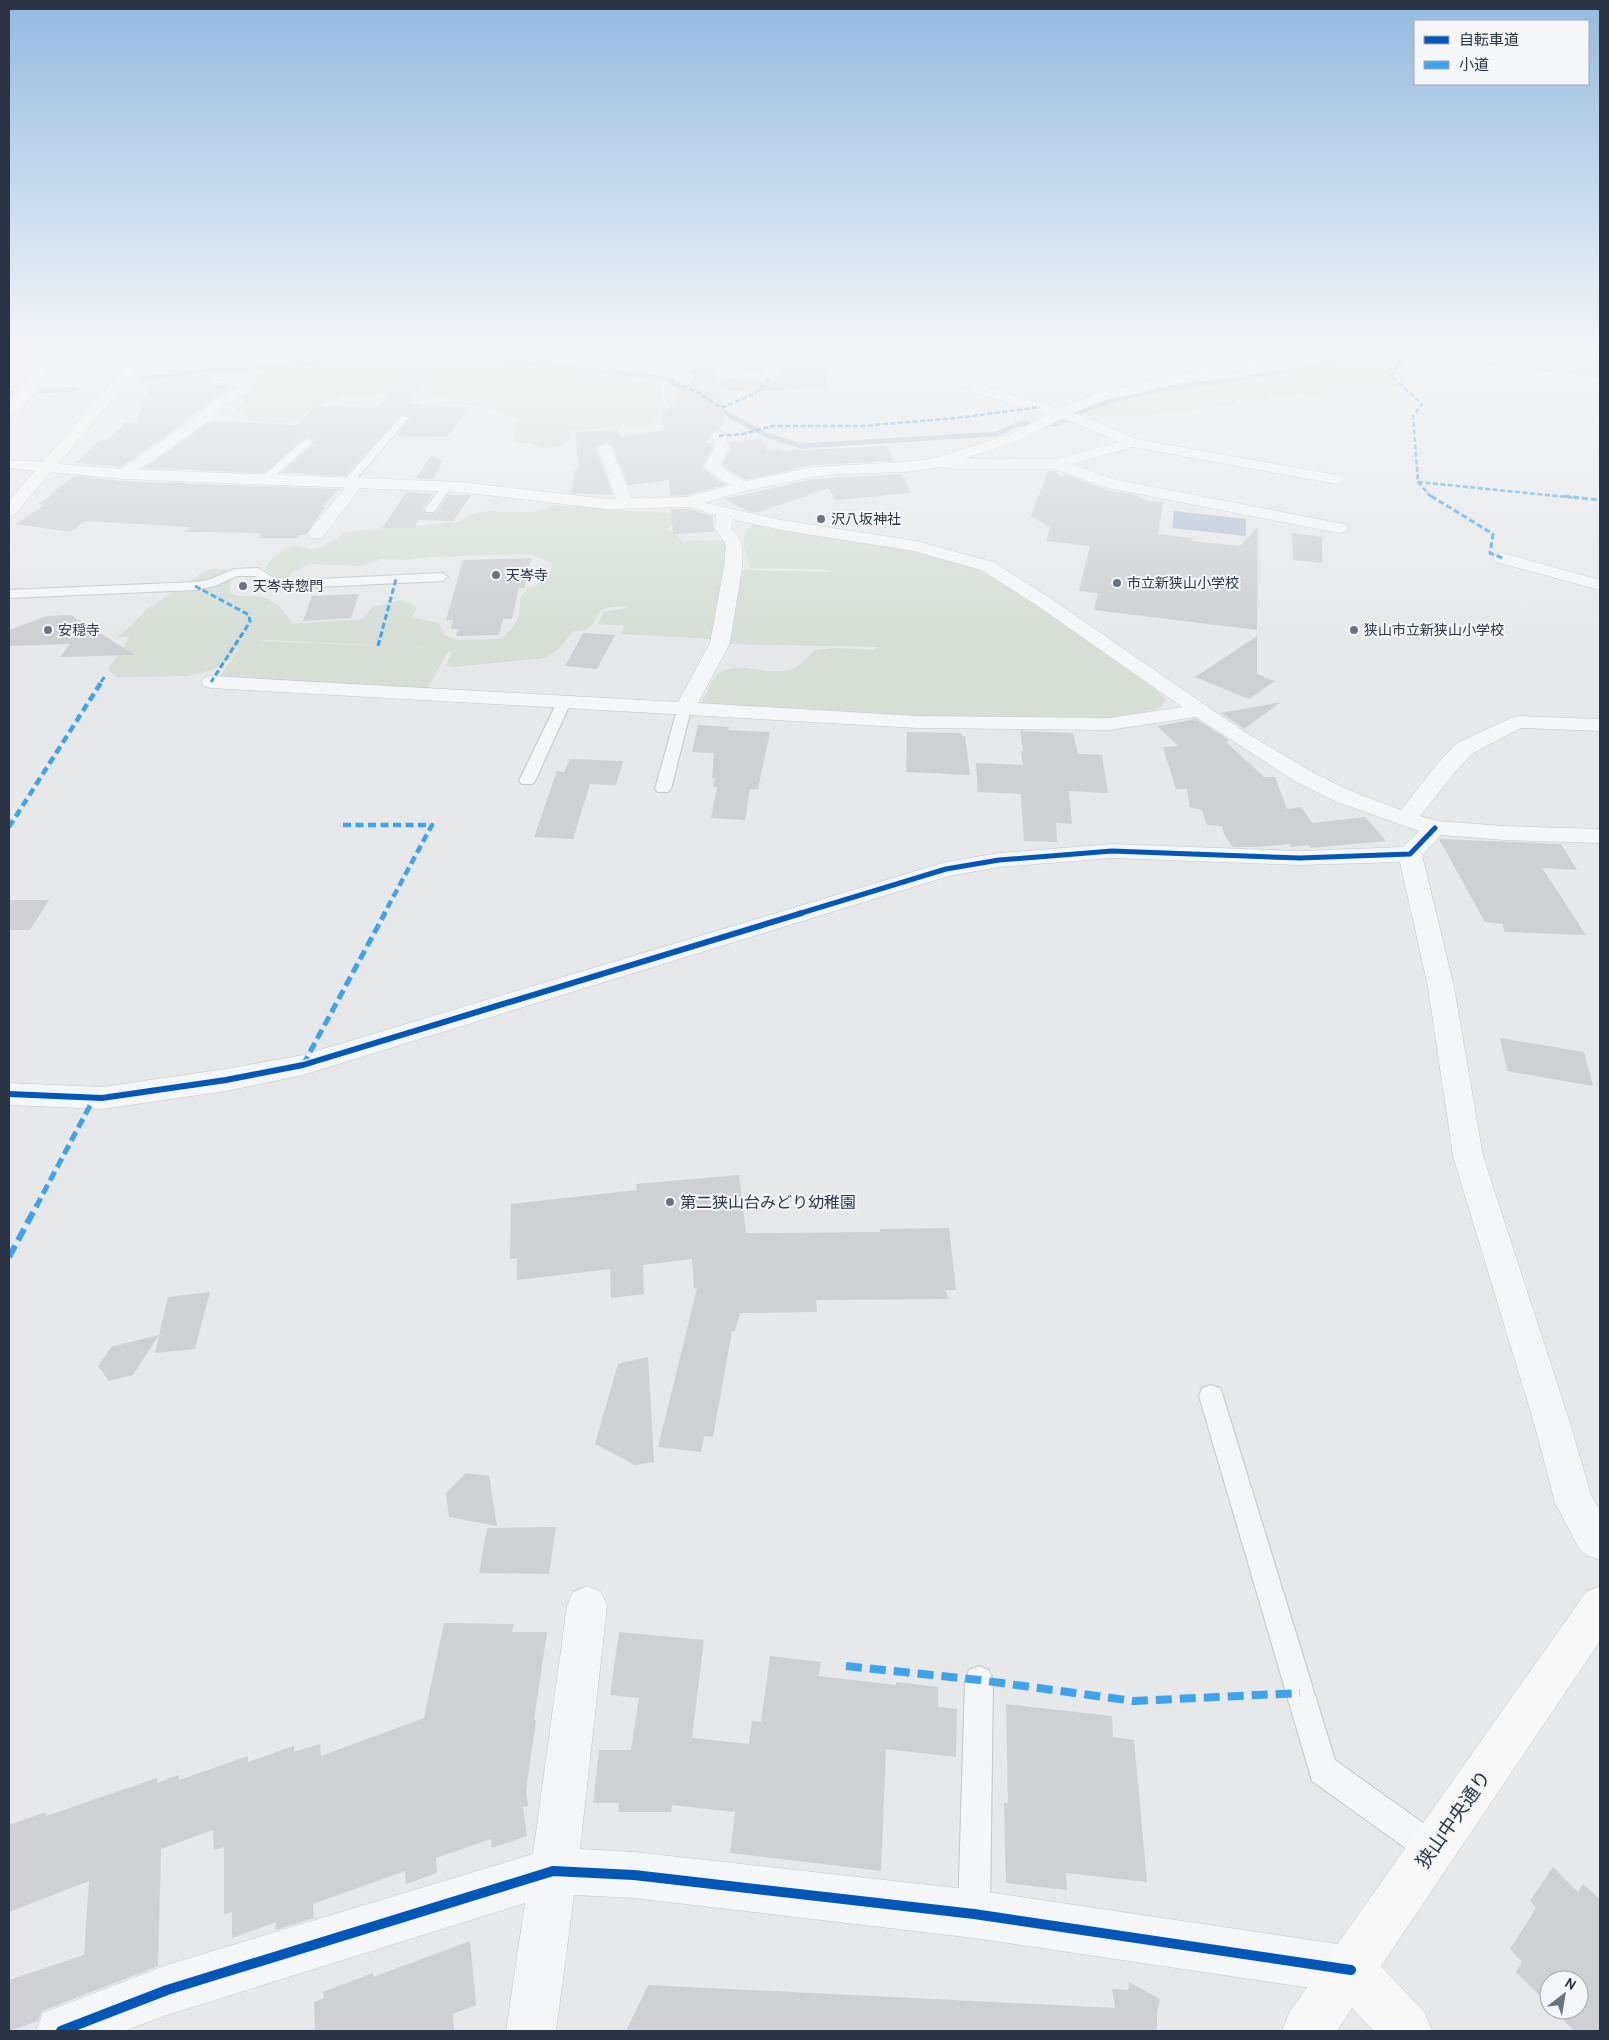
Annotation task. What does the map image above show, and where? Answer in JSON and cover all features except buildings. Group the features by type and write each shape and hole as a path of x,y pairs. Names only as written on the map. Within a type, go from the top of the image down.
{"street":[{"path":"9,511 65,446"},
{"path":"123,474 163,446"},
{"path":"722,446 712,467 742,487"},
{"path":"25,466 123,474 447,486 502,490 606,504 626,504 688,502 742,487 812,472 906,467 935,463 987,446"},
{"path":"935,463 1057,464 1121,446"},
{"path":"1153,446 1337,479"},
{"path":"605,450 626,504"},
{"path":"12,471 25,466 38,452"},
{"path":"1057,464 1108,483 1338,528"},
{"path":"316,534 353,482"},
{"path":"688,502 781,525 916,546 987,566 1041,600 1201,710 1306,778 1345,797 1406,820 1434,828 1504,833 1600,836"},
{"path":"684,710 720,643 733,566 734,547 732,540 723,529 724,512"},
{"path":"1502,558 1600,585"},
{"path":"211,682 917,722 1108,724 1152,719 1201,710"},
{"path":"1406,820 1446,768 1465,748 1518,722 1600,725"},
{"path":"9,1094 102,1098 226,1080 303,1065 946,869 999,860 1112,850 1300,858 1410,854 1434,828"},
{"path":"1410,854 1441,987 1468,1156 1552,1422 1574,1503 1593,1534 1600,1541"},
{"path":"530,2031 553,1871 587,1606"},
{"name":"狭山中央通り","path":"1307,2031 1600,1606"},
{"path":"61,2031 167,1990 553,1871 634,1875 974,1914 1350,1970 1406,2031"}],"lane":[{"path":"265,479 303,446"},
{"path":"353,482 382,446"},
{"path":"430,510 447,486"},
{"path":"9,594 194,586 211,584 235,573 250,572 258,572 276,585 442,577"},
{"path":"528,781 564,702"},
{"path":"663,789 684,710"},
{"path":"1211,1396 1323,1770 1433,1848"},
{"path":"974,1914 980,1680"}],"shaded area":[{"path":"552,505 669,513 679,520 666,529 677,535 685,544 687,541 726,540 730,546 711,639 621,634 624,626 598,624 603,612 626,608 626,606 613,607 600,612 588,629 574,631 558,649 545,658 453,667 446,665 452,652 448,651 426,691 218,680 239,648 235,650 230,659 212,670 189,676 117,677 108,670 129,637 118,636 146,610 200,574 215,569 231,572 230,593 238,596 266,598 277,605 293,624 363,619 373,607 402,600 417,607 412,617 439,623 445,635 458,640 500,639 512,629 519,616 520,598 528,588 542,583 550,573 553,563 529,554 432,557 405,560 382,559 361,566 311,564 294,571 288,579 273,578 265,569 282,550 296,546 310,549 321,547 344,532 460,522 470,515 481,512 530,512","holes":["264,640 433,648 260,641"]},
{"path":"754,524 822,537 898,547 943,557 969,566 998,580 1023,596 1156,690 1166,700 1161,707 1113,721 934,718 701,703 716,676 732,668 782,671 798,666 815,650 837,648 874,650 877,647 727,644 738,570 831,572 823,569 751,568 745,550 744,539 749,528"}],"water":[{"path":"1174,511 1246,519 1246,536 1172,528"}],"marked path":[{"path":"1415,446 1418,482 1434,500 1493,534 1490,553 1502,558"},
{"path":"1418,482 1600,500"},
{"path":"378,646 396,579"},
{"path":"195,586 249,615 250,622 211,682"},
{"path":"9,827 105,676"},
{"path":"303,1065 432,825 343,825"},
{"path":"9,1257 94,1098"},
{"path":"846,1666 979,1680 1134,1701 1300,1693"}],"cycle path":[{"path":"9,1094 102,1098 226,1080 303,1065 946,869 999,860 1112,851 1300,858 1410,854 1435,828"},
{"path":"61,2031 167,1990 553,1871 634,1875 974,1914 1351,1970"}],"place":[{"name":"沢八坂神社","path":"821,519"},
{"name":"天岑寺","path":"496,575"},
{"name":"市立新狭山小学校","path":"1117,583"},
{"name":"天岑寺惣門","path":"243,586"},
{"name":"安穏寺","path":"48,630"},
{"name":"狭山市立新狭山小学校","path":"1354,630"},
{"name":"第二狭山台みどり幼稚園","path":"670,1202"}]}
